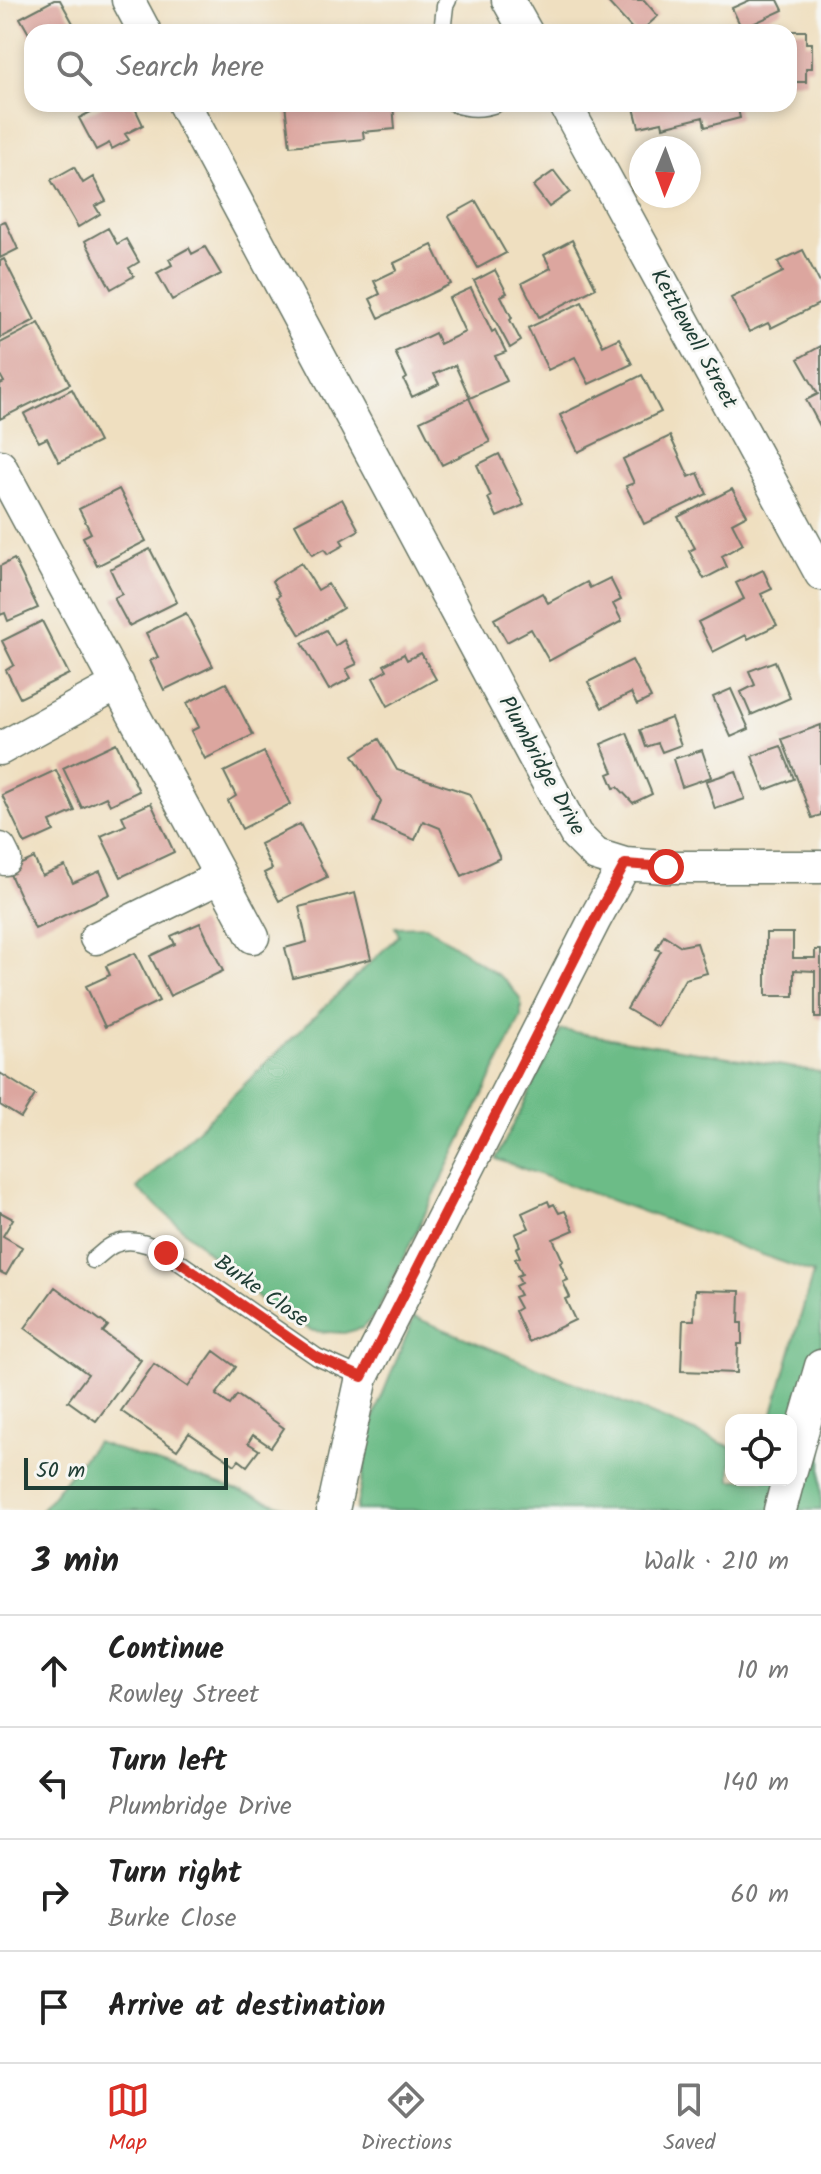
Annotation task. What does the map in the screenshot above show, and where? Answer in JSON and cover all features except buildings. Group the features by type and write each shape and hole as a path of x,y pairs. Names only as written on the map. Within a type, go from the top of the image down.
{"street":[{"path":"128,0 141,24"},
{"path":"508,0 522,24"},
{"name":"Plumbridge Drive","path":"188,112 576,835 596,855 625,864 821,867"},
{"name":"Kettlewell Street","path":"569,112 821,574"},
{"path":"0,466 253,937"},
{"path":"4,737 118,684"},
{"path":"333,1510 362,1377 587,932 625,864"},
{"path":"96,938 220,877"},
{"path":"797,1449 821,1366"},
{"path":"780,1510 786,1486"}],"lane":[{"path":"443,24 448,0"},
{"name":"Burke Close","path":"93,1260 116,1243 150,1244 317,1357 362,1377"}],"green space":[{"path":"426,926 505,980 521,999 521,1017 376,1314 362,1328 344,1333 313,1331 268,1306 137,1188 399,935 395,927"},
{"path":"561,1030 821,1072 821,1510 356,1510 375,1413 414,1317 725,1445 725,1486 797,1486 797,1414 773,1414 813,1273 496,1159"},
{"path":"96,1442 294,1510 41,1510"}],"route":[{"path":"166,1253 317,1357 362,1377 625,864 666,867"}]}
